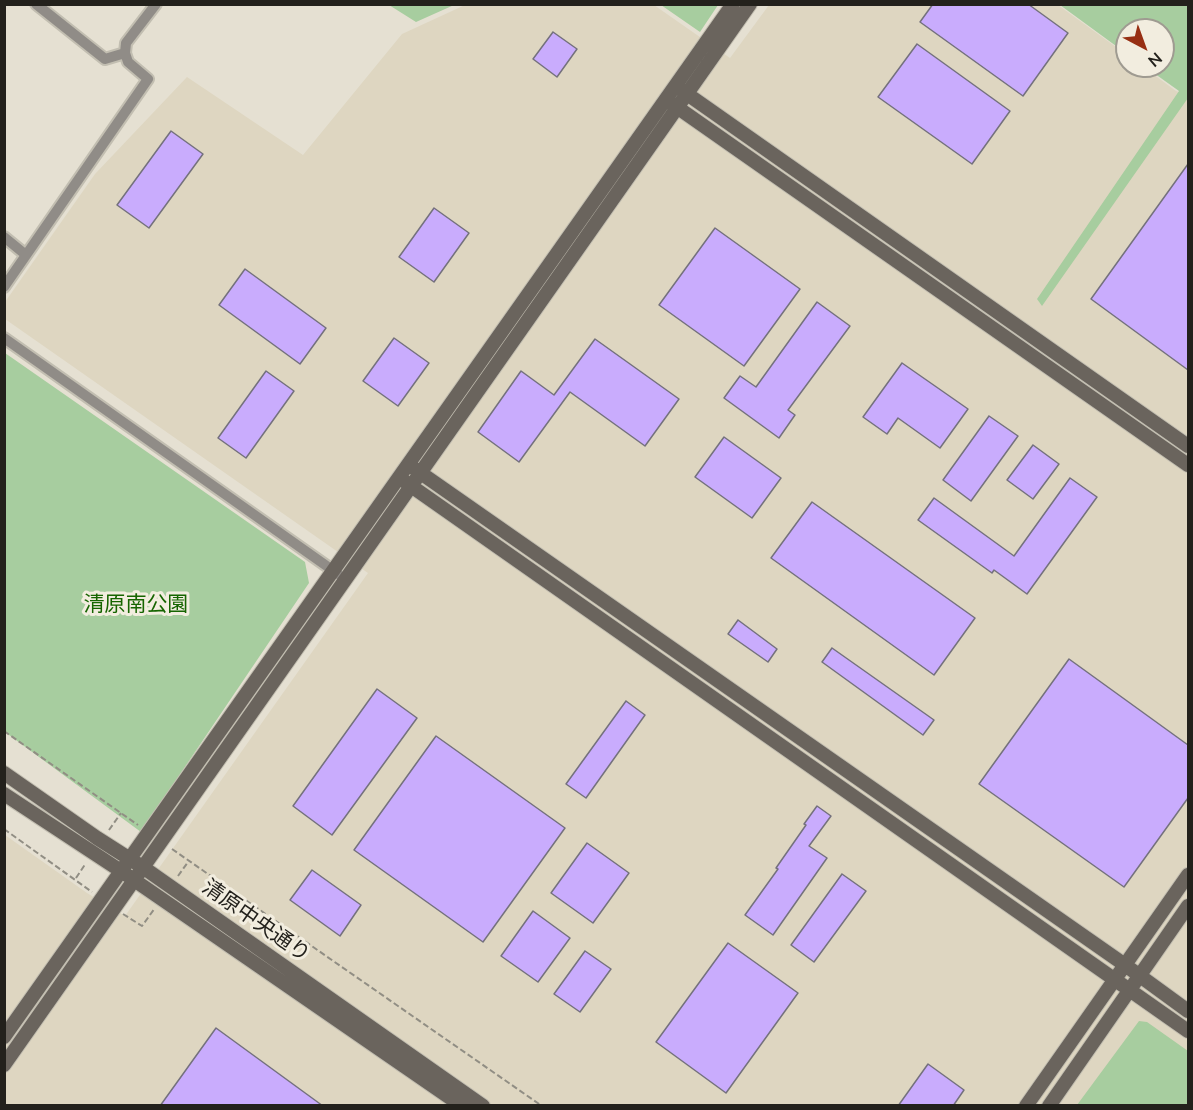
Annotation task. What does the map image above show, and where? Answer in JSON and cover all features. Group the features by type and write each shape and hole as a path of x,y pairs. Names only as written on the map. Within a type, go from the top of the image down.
{"street":[{"path":"36,4 105,59 125,53"},
{"path":"4,287 148,79 128,62 125,53 126,43 156,4"},
{"path":"682,90 733,4"},
{"path":"4,1037 399,477 682,90 750,4"},
{"path":"682,90 1188,446"},
{"path":"672,104 1188,465"},
{"path":"4,1065 411,486 672,104"},
{"path":"4,237 27,255"},
{"path":"4,338 346,579"},
{"path":"408,465 1140,975 1188,1011"},
{"path":"399,477 1188,1031"},
{"name":"清原中央通り","path":"4,773 144,868 483,1106"},
{"name":"清原中央通り","path":"4,794 121,871 462,1106"},
{"path":"1026,1106 1188,876"},
{"path":"1049,1106 1188,906"}],"path":[{"path":"4,731 143,828"},
{"path":"108,833 121,813"},
{"path":"4,829 94,893"},
{"path":"169,847 542,1106"},
{"path":"75,879 88,861"},
{"path":"174,881 188,862"},
{"path":"123,914 142,926 156,906"}],"shaded area":[{"path":"465,5 654,5 730,58 769,5 1058,5 1115,46 1115,78 1158,78 1176,91 1188,95 1188,1105 5,1105 5,835 87,893 125,916 368,573 5,319 5,302 95,174 187,77 303,155 402,34"}],"green space":[{"path":"389,5 454,5 416,22"},
{"path":"661,5 718,5 700,32"},
{"path":"1060,5 1188,5 1188,98 1042,306 1037,299 1179,91 1161,78 1175,78 1175,18 1115,18 1115,45"},
{"name":"清原南公園","path":"5,353 305,562 309,583 141,832 5,732"},
{"path":"1139,1021 1147,1022 1188,1051 1188,1105 1077,1105"}],"building":[{"path":"933,4 1028,4 1068,33 1023,96 920,22"},
{"path":"553,32 577,49 557,77 533,59"},
{"path":"917,44 1010,111 972,164 878,97"},
{"path":"171,131 203,154 149,228 117,205"},
{"path":"1188,164 1188,370 1091,299"},
{"path":"434,208 469,233 434,282 399,257"},
{"path":"715,228 800,289 744,366 659,305"},
{"path":"245,269 326,328 300,364 219,305"},
{"path":"817,302 850,326 788,410 795,415 779,438 724,398 740,376 756,387"},
{"path":"394,338 429,363 398,406 363,381"},
{"path":"595,339 679,399 645,446 570,392 519,462 478,432 521,371 554,395"},
{"path":"902,363 968,409 940,448 898,418 887,434 863,417"},
{"path":"266,371 294,391 246,458 218,438"},
{"path":"989,416 1018,436 971,501 943,480"},
{"path":"724,437 781,478 752,518 695,477"},
{"path":"1033,445 1059,464 1033,499 1007,480"},
{"path":"1070,478 1097,497 1027,594 994,570 992,573 918,520 934,498 1014,556"},
{"path":"812,502 975,618 934,675 771,558"},
{"path":"738,620 777,649 768,662 728,634"},
{"path":"832,648 934,720 923,735 822,662"},
{"path":"1069,659 1188,745 1188,798 1124,887 979,784"},
{"path":"377,689 417,718 332,835 293,806"},
{"path":"626,701 645,715 586,798 566,784"},
{"path":"436,736 565,828 483,942 354,850"},
{"path":"817,806 831,816 809,846 827,858 773,935 745,915 778,869 776,868"},
{"path":"587,843 629,873 593,923 551,893"},
{"path":"312,870 361,905 340,936 290,900"},
{"path":"842,874 866,891 814,962 791,945"},
{"path":"533,911 570,938 538,982 501,956"},
{"path":"728,943 798,993 726,1093 656,1042"},
{"path":"585,951 611,969 580,1012 554,994"},
{"path":"216,1028 323,1106 160,1106"},
{"path":"928,1064 964,1090 953,1106 898,1106"}]}
